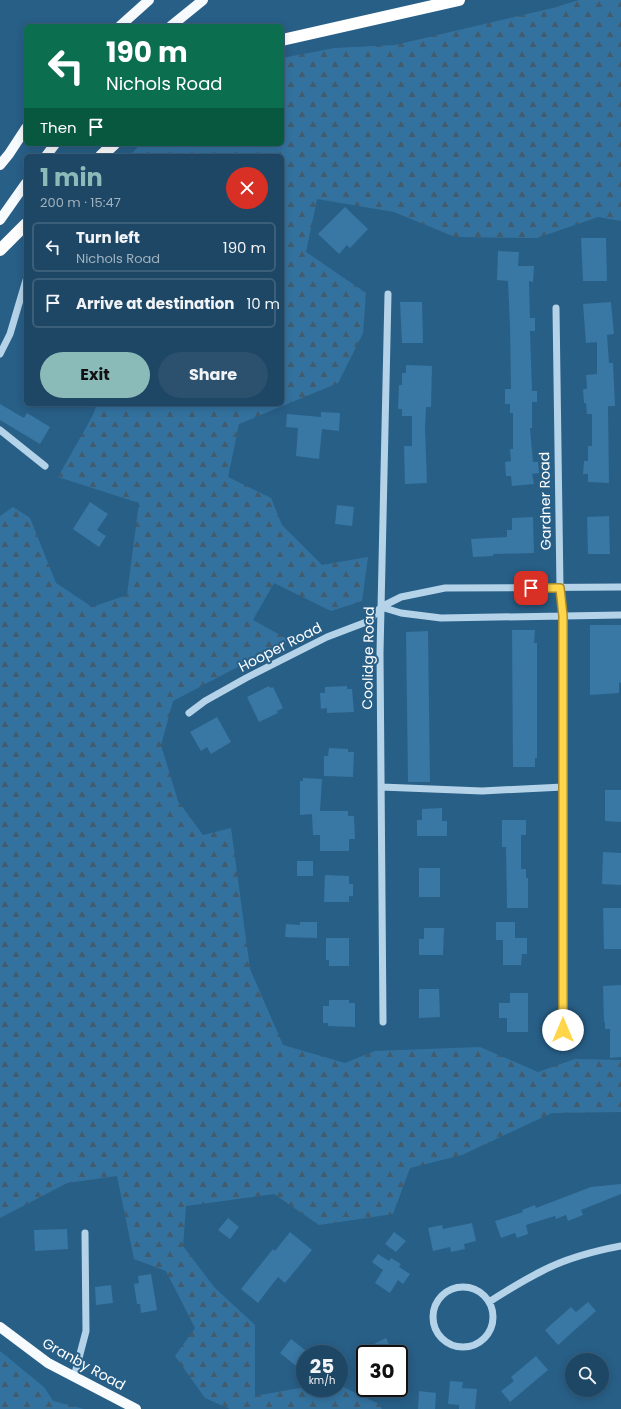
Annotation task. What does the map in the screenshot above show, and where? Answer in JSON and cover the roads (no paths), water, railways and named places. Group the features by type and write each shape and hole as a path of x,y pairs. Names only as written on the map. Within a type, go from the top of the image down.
{"highway":[{"path":"284,40 460,0"},
{"path":"103,154 112,146"},
{"path":"0,250 24,226"}],"main road":[{"path":"122,24 149,0"},
{"path":"173,24 203,0"},
{"path":"0,165 24,131"},
{"path":"0,220 24,186"},
{"name":"Granby Road","path":"0,1327 48,1363 136,1409"}],"street":[{"path":"0,354 10,334 24,287"},
{"name":"Coolidge Road","path":"382,1022 380,653 388,294"},
{"name":"Gardner Road","path":"556,308 560,588 563,616 563,1030"},
{"path":"0,430 45,466"},
{"name":"Hooper Road","path":"189,713 205,701 327,636 369,621 382,607 401,597 445,588 621,587"},
{"path":"382,607 401,614 441,618 621,615"},
{"path":"381,787 482,791 563,787"},
{"path":"74,1377 86,1331 85,1233"},
{"path":"489,1302 527,1279 558,1264 587,1254 621,1246"},
{"path":"467,1287 480,1291 489,1302 492,1308 492,1322 487,1335 476,1344 469,1346 455,1346 448,1343 438,1334 433,1321 433,1314 437,1301 447,1291 453,1288 467,1287"}]}
